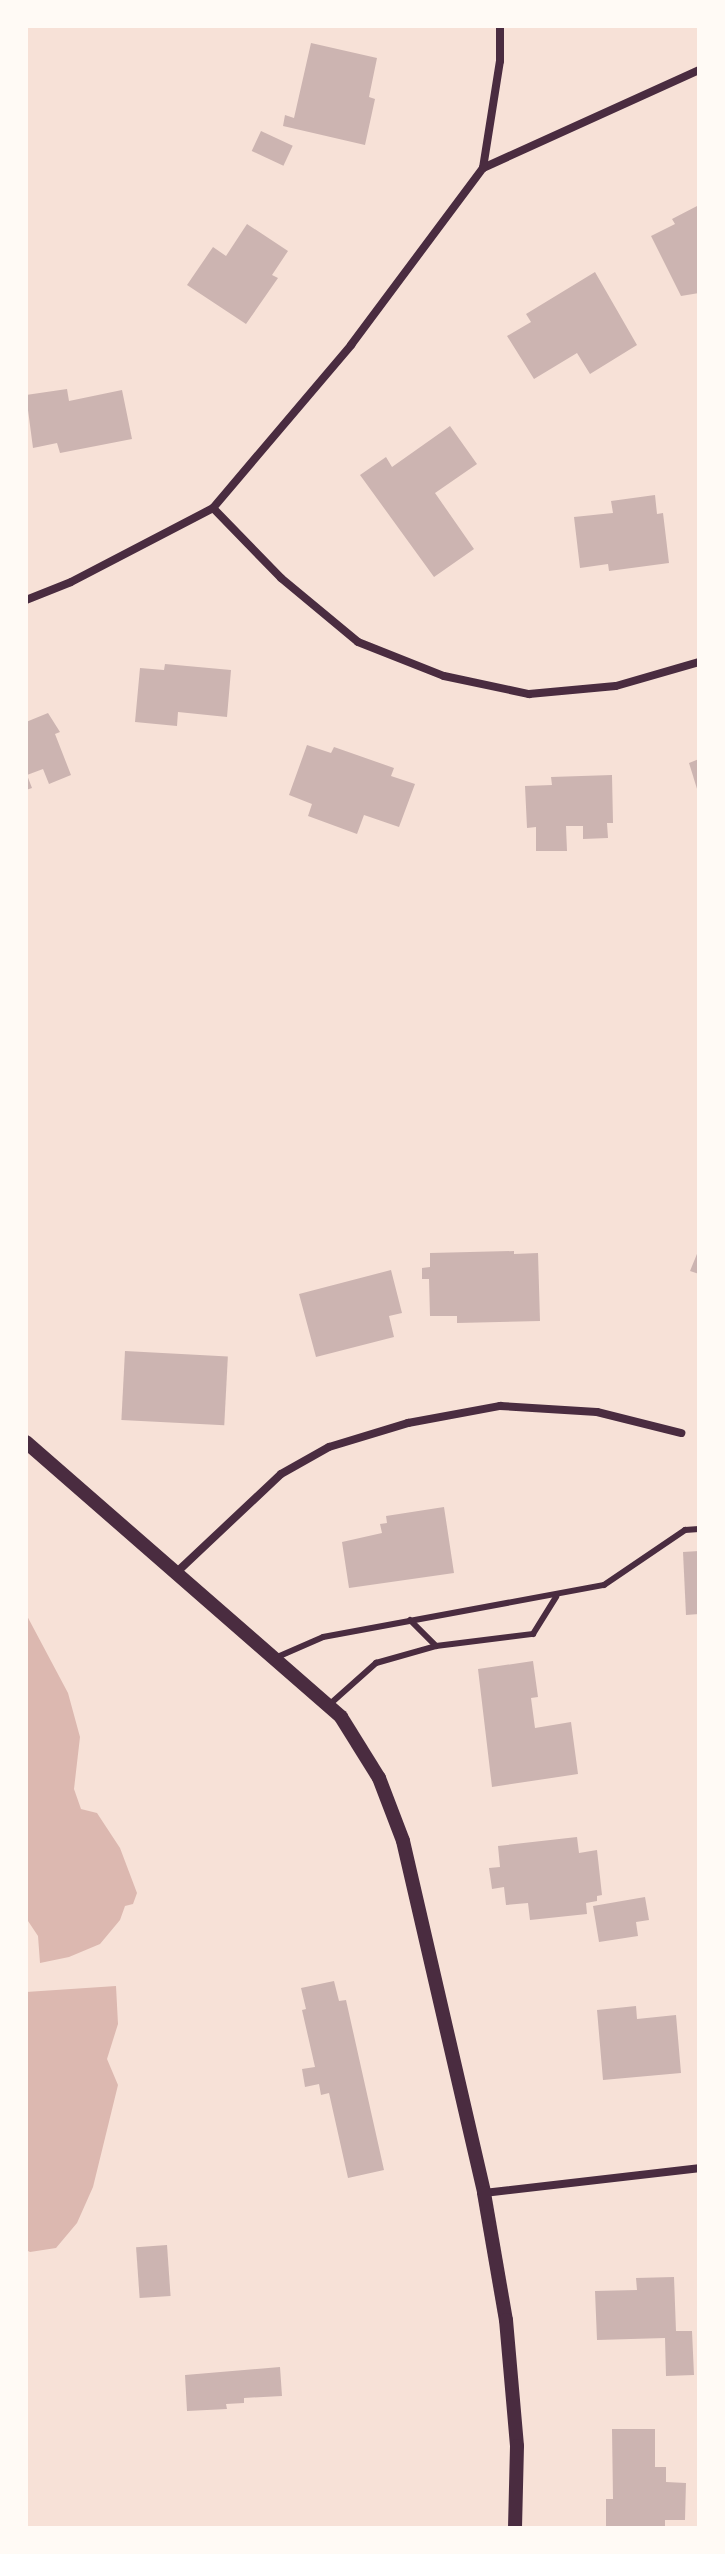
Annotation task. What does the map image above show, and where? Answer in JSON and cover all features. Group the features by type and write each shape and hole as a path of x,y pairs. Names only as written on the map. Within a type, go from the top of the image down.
{"street":[{"path":"26,600 71,582 213,508 351,345 483,168 500,61 500,26"},
{"path":"483,168 699,70"},
{"path":"213,508 281,578 358,642 444,676 529,694 616,686 699,662"},
{"path":"178,1571 281,1474 329,1447 408,1423 500,1406 597,1412 681,1433"},
{"path":"26,1442 178,1571 341,1717 379,1778 403,1841 484,2193 506,2320 517,2446 515,2528"},
{"path":"484,2193 699,2168"}],"lane":[{"path":"275,1658 323,1637 604,1585 685,1530 699,1529"},
{"path":"327,1706 376,1663 436,1646 533,1634 556,1596"},
{"path":"410,1620 436,1646"}],"shaded area":[{"path":"26,1614 68,1693 80,1737 74,1789 81,1809 97,1813 120,1848 137,1893 133,1904 125,1906 120,1920 100,1944 69,1957 40,1963 38,1936 26,1918"},
{"path":"116,1986 118,2024 107,2059 118,2085 93,2187 77,2223 56,2248 30,2252 26,2250 26,1992"}],"building":[{"path":"311,43 377,58 369,97 375,99 365,145 283,126 285,115 294,118"},
{"path":"261,131 293,146 283,166 252,151"},
{"path":"699,205 699,293 681,296 651,236 675,224 672,219"},
{"path":"247,224 288,251 272,275 278,278 246,324 187,285 213,247 226,256"},
{"path":"595,272 637,345 590,374 577,353 534,379 507,336 531,322 526,314"},
{"path":"67,389 69,401 122,390 132,439 60,453 57,443 33,448 26,395"},
{"path":"450,426 477,464 435,493 474,549 434,577 360,475 386,457 392,467"},
{"path":"655,495 657,514 663,513 669,563 609,571 608,564 580,568 574,517 613,513 611,501"},
{"path":"165,664 231,670 227,717 178,712 177,726 135,722 140,668 164,670"},
{"path":"48,713 60,732 55,734 71,775 49,784 43,769 27,775 32,788 26,790 26,722"},
{"path":"307,745 331,753 334,747 394,768 391,776 415,784 399,827 364,815 357,834 308,816 312,804 289,795"},
{"path":"699,759 699,792 698,792 689,763"},
{"path":"612,775 613,823 607,823 608,838 583,839 583,826 566,826 567,851 536,851 536,827 527,828 525,786 552,785 551,777"},
{"path":"699,1249 699,1274 690,1271"},
{"path":"514,1251 514,1254 538,1253 540,1321 457,1323 457,1316 430,1316 429,1279 422,1279 422,1268 430,1267 430,1253"},
{"path":"391,1270 402,1313 389,1316 394,1337 316,1357 299,1294"},
{"path":"125,1351 228,1356 224,1425 121,1420"},
{"path":"444,1507 454,1573 349,1588 342,1542 382,1533 380,1524 387,1523 386,1516"},
{"path":"699,1551 699,1614 686,1615 683,1552"},
{"path":"533,1661 538,1697 531,1698 535,1728 571,1722 578,1774 492,1787 478,1669"},
{"path":"577,1837 579,1853 597,1850 602,1895 597,1896 597,1901 586,1903 587,1914 530,1920 528,1903 506,1905 504,1887 492,1889 489,1868 500,1867 498,1846"},
{"path":"645,1897 649,1920 636,1922 638,1936 599,1942 593,1906"},
{"path":"334,1981 339,2001 346,2000 384,2170 348,2178 329,2093 321,2095 319,2084 305,2087 302,2069 315,2067 302,2010 306,2009 301,1988"},
{"path":"636,2006 637,2019 676,2015 681,2073 603,2080 597,2010"},
{"path":"167,2245 171,2296 140,2298 136,2247"},
{"path":"674,2277 676,2331 692,2331 694,2375 666,2376 665,2338 597,2340 595,2291 637,2290 636,2278"},
{"path":"280,2367 282,2396 244,2398 244,2403 226,2404 227,2409 187,2411 185,2375"},
{"path":"612,2429 655,2429 655,2467 666,2467 666,2482 686,2483 685,2520 665,2520 665,2528 606,2528 606,2499 613,2499"}]}
